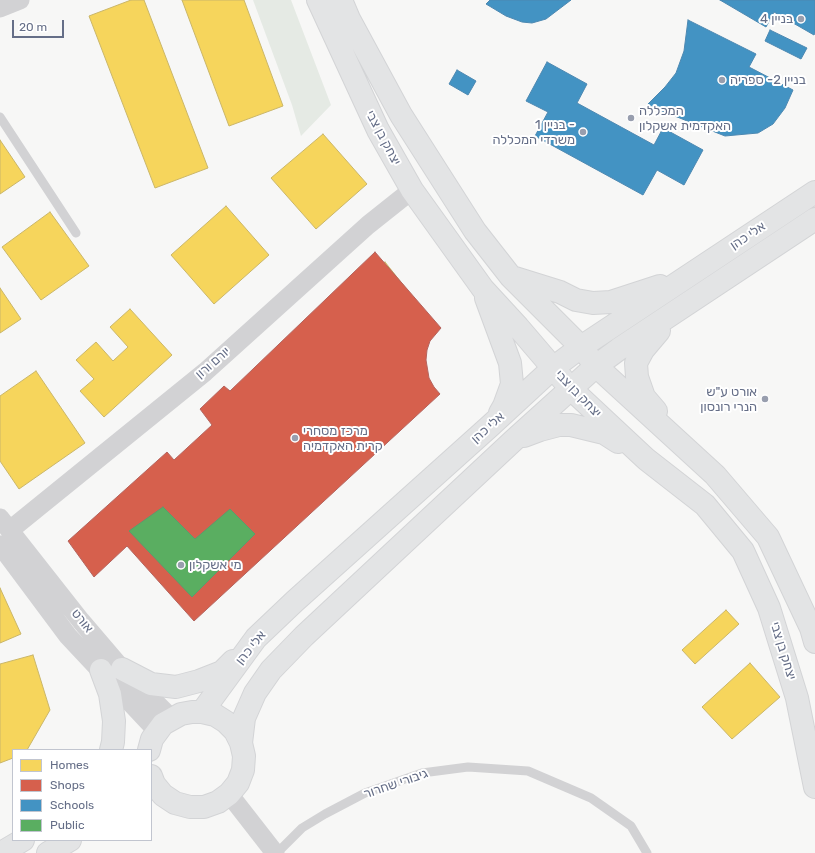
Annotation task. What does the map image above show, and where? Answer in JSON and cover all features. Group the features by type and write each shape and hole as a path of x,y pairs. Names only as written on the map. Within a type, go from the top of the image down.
{"street":[{"path":"0,8 20,0"},
{"name":"יצחק בן צבי","path":"318,0 378,130 412,190 483,290 518,327 570,388 646,458 706,505 743,551 769,608 797,698 815,787"},
{"name":"יצחק בן צבי","path":"341,0 349,19 410,128 475,231 511,277 596,366 715,475 768,537 811,628 815,642"},
{"name":"יורם ורון","path":"3,531 205,372 368,225 412,190"},
{"name":"אלי כהן","path":"202,712 256,638 553,368 580,348 815,192"},
{"name":"אלי כהן","path":"241,743 244,718 255,693 271,670 304,636 570,388 619,349 815,219"},
{"path":"511,277 560,292 576,300 593,303 611,302 684,279"},
{"path":"483,290 510,363 512,384 504,406 490,426"},
{"path":"683,445 644,398 637,377 636,363 652,338 684,307"},
{"path":"514,440 559,424 571,425 604,433 646,458"},
{"name":"אורט","path":"3,531 122,669 159,733"},
{"name":"אורט","path":"3,531 68,636 159,733"},
{"path":"122,669 151,684 176,687 200,681 222,672 256,638"},
{"path":"101,670 110,694 114,721 113,742 110,749"},
{"path":"152,779 157,798 190,807 204,807 218,802 229,794 238,783 243,770 244,756 241,743 235,731 226,722 215,715 202,712 181,714 159,733"},
{"path":"229,794 276,853"},
{"path":"1,853 21,841"},
{"path":"48,853 68,841"}],"lane":[{"path":"0,117 76,234"},
{"name":"גיבורי שחרור","path":"276,853 302,828 365,793 422,773 468,767 528,771 591,798 631,826 647,853"}],"shaded area":[{"path":"253,0 291,0 331,105 301,136 292,105"}],"building: Homes":[{"path":"131,0 144,0 208,168 155,188 89,16"},
{"path":"182,0 244,0 283,106 229,126"},
{"path":"323,134 367,184 316,229 271,178"},
{"path":"0,140 25,177 0,194"},
{"path":"226,206 269,255 214,304 171,255"},
{"path":"50,212 89,266 41,300 2,247"},
{"path":"385,262 427,315 420,329 417,357 420,383 432,400 375,449 323,389 347,368 378,397 380,357 396,357 398,346 381,344 386,311 375,302 349,323 331,306"},
{"path":"0,288 21,319 0,333"},
{"path":"130,309 172,355 104,417 80,391 94,379 76,360 96,342 113,361 128,347 110,327"},
{"path":"36,371 85,443 19,489 0,461 0,396"},
{"path":"0,588 21,634 0,643"},
{"path":"726,610 739,624 695,664 682,650"},
{"path":"33,655 50,710 28,749 12,749 12,758 0,763 0,664"},
{"path":"750,663 780,697 732,739 702,707"}],"building: Shops":[{"name":"מרכז מסחרי קרית האקדמיה","path":"375,252 441,328 430,341 426,360 429,378 440,394 194,621 127,546 94,577 68,541 167,452 174,460 212,425 200,409 224,386 230,391"}],"building: Schools":[{"path":"490,0 571,0 546,19 532,23 522,22 506,16 486,4"},
{"name":"בניין 4","path":"720,0 815,0 815,33 814,35 774,12 766,27"},
{"name":"בניין 2- ספריה","path":"688,20 756,54 749,67 793,90 785,108 773,124 758,133 725,136 647,105 665,87 676,73 684,51"},
{"path":"770,30 807,48 801,59 765,41"},
{"name":"בניין 1 - משרדי המכללה","path":"547,62 587,84 577,103 654,145 663,128 703,150 684,185 657,170 643,195 535,136 548,112 526,101"},
{"path":"457,70 476,81 468,95 449,84"}],"building: Public":[{"path":"163,507 195,539 230,509 255,534 192,597 129,531"}],"place":[{"name":"בניין 4","path":"801,19"},
{"name":"בניין 2- ספריה","path":"722,80"},
{"name":"המכללה האקדמית אשקלון","path":"631,118"},
{"name":"בניין 1 - משרדי המכללה","path":"583,132"},
{"name":"אורט ע\"ש הנרי רונסון","path":"765,399"},
{"name":"מרכז מסחרי קרית האקדמיה","path":"295,438"},
{"name":"מי אשקלון","path":"181,565"}]}
